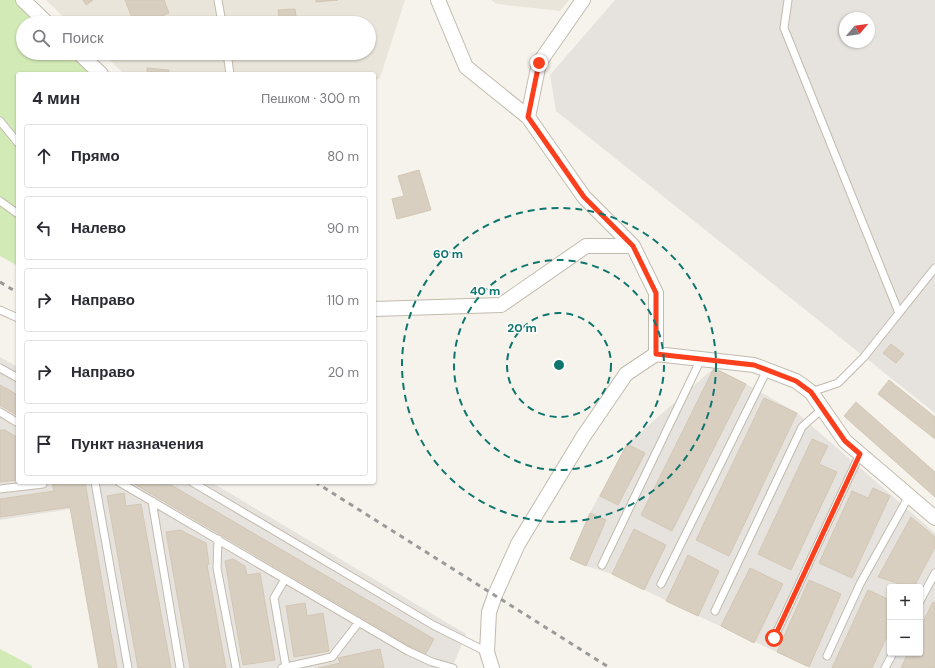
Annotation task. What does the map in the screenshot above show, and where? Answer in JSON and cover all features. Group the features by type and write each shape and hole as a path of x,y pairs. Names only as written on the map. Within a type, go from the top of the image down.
{"street":[{"path":"23,0 40,16"},
{"path":"438,0 466,67 528,117 584,197 633,246 656,293 656,354"},
{"path":"528,117 539,63 583,0"},
{"path":"86,60 99,72"},
{"path":"376,309 501,305 586,246 633,246"},
{"path":"492,668 487,652 489,612 518,544 583,436 626,374 656,354 754,365 796,381 811,392 845,441 935,518"}],"lane":[{"path":"218,0 221,16"},
{"path":"788,0 784,28 899,313"},
{"path":"228,60 230,72"},
{"path":"0,121 16,141"},
{"path":"0,201 16,213"},
{"path":"811,392 838,383 864,357 935,268"},
{"path":"0,310 16,317"},
{"path":"602,565 701,359"},
{"path":"0,368 16,377"},
{"path":"661,584 767,370"},
{"path":"715,611 802,427 822,409"},
{"path":"0,412 16,422"},
{"path":"774,638 860,454"},
{"path":"0,490 42,484"},
{"path":"95,484 128,668"},
{"path":"122,484 408,651 432,662 453,668"},
{"path":"195,484 433,625 487,652"},
{"path":"827,656 860,584 909,496"},
{"path":"152,501 180,668"},
{"path":"218,539 217,568 236,668"},
{"path":"923,596 935,573"},
{"path":"285,579 274,598 284,668 332,657 359,622"},
{"path":"885,668 891,656"}],"shaded area":[{"path":"46,0 405,0 380,78 376,80 376,72 122,72 109,60 376,60 376,16 63,16"},
{"path":"491,0 569,0 560,11 497,4"},
{"path":"615,0 935,0 935,413 556,111 550,75"},
{"path":"0,357 16,366 16,484 214,484 466,634 452,668 98,668 70,509 0,520"},
{"path":"714,368 797,413 935,533 935,668 812,668 698,616 612,574 586,566 570,559 590,513 627,444"}],"green space":[{"path":"0,0 19,0 35,16 16,16 16,60 79,60 91,72 16,72 16,265 0,256"},
{"path":"0,649 32,666 32,668 0,668"}],"building":[{"path":"83,0 93,0 86,5"},
{"path":"125,0 164,0 169,13 162,16 131,16"},
{"path":"316,0 338,0 316,2"},
{"path":"295,9 296,16 279,16 278,10"},
{"path":"147,68 169,70 168,72 147,72"},
{"path":"419,170 431,210 397,219 392,199 404,196 398,176"},
{"path":"891,344 904,354 896,363 883,353"},
{"path":"714,368 746,384 672,531 641,515"},
{"path":"889,380 935,417 935,439 878,394"},
{"path":"0,385 16,394 16,415 0,405"},
{"path":"764,398 797,413 729,556 696,540"},
{"path":"856,402 935,472 935,497 844,416"},
{"path":"0,430 5,430 16,437 16,480 0,482"},
{"path":"812,439 828,446 819,464 837,472 791,570 758,554"},
{"path":"627,444 645,453 618,505 600,496"},
{"path":"52,484 85,484 117,668 99,668 70,507 0,517 0,499 54,491"},
{"path":"134,484 169,484 434,639 425,655"},
{"path":"873,488 890,496 852,578 819,563 852,491 868,498"},
{"path":"124,493 126,506 141,504 171,668 138,668 107,496"},
{"path":"590,513 606,520 586,566 570,559"},
{"path":"911,517 935,537 935,547 916,584 900,584 878,577"},
{"path":"634,529 666,545 644,590 612,574"},
{"path":"180,530 206,543 209,564 207,565 226,668 190,668 166,532"},
{"path":"688,555 719,571 698,616 666,601"},
{"path":"233,559 245,566 247,575 260,573 275,660 243,665 225,561"},
{"path":"750,568 783,584 754,643 721,626"},
{"path":"809,580 841,594 809,667 777,652"},
{"path":"868,590 887,599 887,636 872,668 832,668"},
{"path":"933,602 935,603 935,668 901,668 907,656 923,656 923,622"},
{"path":"305,603 307,616 323,613 329,651 294,657 286,606"},
{"path":"380,649 384,668 318,668 340,663 338,658"}],"railway":[{"path":"0,282 16,292"},
{"path":"318,484 610,668"}],"route":[{"path":"539,63 528,117 584,197 633,246 656,293 656,354 754,365 796,381 811,392 845,441 860,454 774,638"}]}
